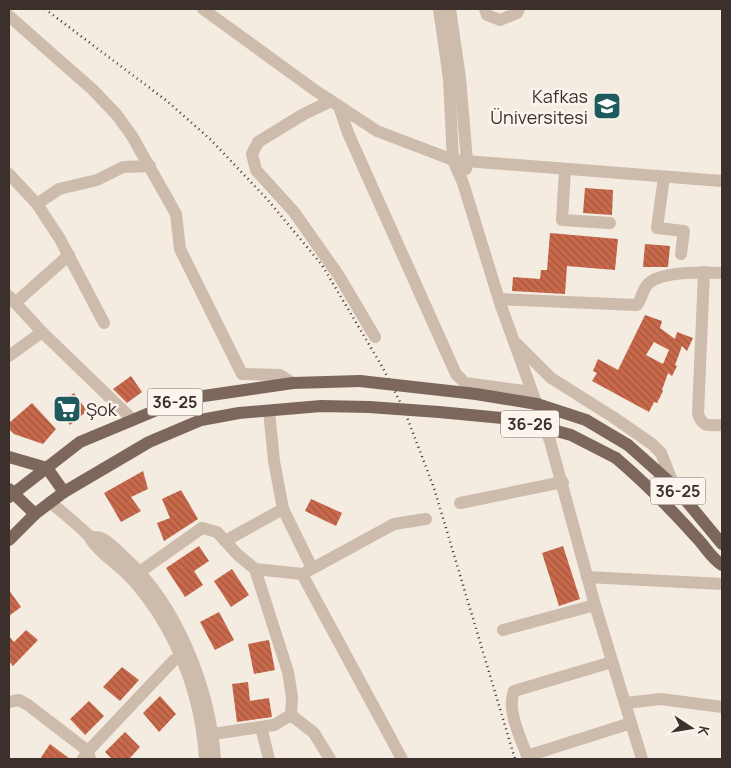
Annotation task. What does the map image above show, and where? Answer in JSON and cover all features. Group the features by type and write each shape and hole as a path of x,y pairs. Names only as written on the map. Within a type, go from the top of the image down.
{"main road":[{"name":"36-25","path":"10,493 80,442 183,399 293,383 360,381 476,394 537,404 586,420 628,445 674,486 722,544"},
{"name":"36-25","path":"35,514 64,492 149,442 201,420 239,413 320,406 438,412"},
{"name":"36-26","path":"438,412 513,420 551,429 571,435 616,458 640,479 698,538 716,561 722,565"},
{"path":"9,457 46,468 64,492"},
{"path":"9,540 35,514 10,493"}],"street":[{"path":"203,9 270,59 377,131 453,160 722,181"},
{"path":"439,9 449,79 453,160 463,183 499,299 563,482 587,577 642,759"},
{"path":"450,9 460,78 467,161 463,183"},
{"path":"485,9 488,15 500,20 517,13 519,9"},
{"path":"9,16 92,88 116,114 132,136 176,214 180,250 242,374 280,375 293,383"},
{"path":"335,104 304,114 258,142 252,154 256,170 294,212 339,276 375,337"},
{"path":"335,104 456,374 465,382 532,392"},
{"path":"37,204 59,189 97,180 123,167 150,166"},
{"path":"564,169 562,220 610,223"},
{"path":"9,174 37,204 69,255 104,322"},
{"path":"664,176 658,228 684,231 681,254"},
{"path":"69,255 12,300 42,332 132,419"},
{"path":"704,272 698,414 701,422 707,425 722,425"},
{"path":"499,299 637,305 646,286 652,280 680,274 722,273"},
{"path":"9,356 42,332"},
{"path":"514,340 550,378 652,444 661,453 674,486"},
{"path":"270,411 274,461 283,509 307,571 402,759"},
{"path":"460,504 563,482"},
{"path":"50,502 89,536 101,538 168,611 216,759"},
{"path":"225,541 283,509"},
{"path":"255,569 307,571 394,524 426,519"},
{"path":"135,575 202,528 217,532 238,555 255,569 288,672 292,698 290,715"},
{"path":"587,577 722,584"},
{"path":"503,630 595,605"},
{"path":"9,702 19,700 28,705 87,756 174,660 184,656"},
{"path":"612,662 514,691 512,710 528,758 631,723"},
{"path":"625,703 661,699 722,707"},
{"path":"208,735 274,725 290,715"},
{"path":"290,715 314,733 330,759"},
{"path":"261,727 269,759"},
{"path":"205,759 208,735"}],"building":[{"path":"585,188 613,190 612,215 583,213"},
{"path":"550,233 618,239 615,270 567,266 565,294 512,291 513,277 540,279 541,270 547,270"},
{"path":"645,244 670,246 668,267 643,267"},
{"path":"645,315 662,321 660,328 675,339 677,332 693,338 687,351 682,346 675,365 677,366 672,376 668,373 663,391 657,403 654,402 649,412 592,381 597,373 593,371 598,359 618,370","holes":["654,342 669,350 663,364 646,355"]},
{"path":"131,376 142,392 127,403 113,389"},
{"path":"74,393 87,411 70,425 56,407"},
{"path":"32,403 56,429 43,444 14,434 9,429 9,423"},
{"path":"143,471 148,489 131,497 141,511 121,522 104,493"},
{"path":"181,490 198,519 164,541 157,523 170,518 162,499"},
{"path":"311,499 342,513 336,526 305,511"},
{"path":"199,546 209,561 194,571 203,585 185,597 166,568"},
{"path":"563,546 580,599 559,606 542,553"},
{"path":"232,569 249,595 231,607 214,581"},
{"path":"9,590 21,607 9,616"},
{"path":"219,612 234,640 215,650 200,622"},
{"path":"26,630 38,640 13,666 9,661 9,636 14,642"},
{"path":"269,640 275,670 254,674 248,644"},
{"path":"122,667 139,680 120,701 103,687"},
{"path":"248,682 250,701 269,698 272,717 237,722 232,684"},
{"path":"160,696 176,714 159,732 143,713"},
{"path":"89,701 104,716 85,735 70,719"},
{"path":"125,732 140,747 129,759 112,759 105,752"},
{"path":"50,744 70,759 40,759"}],"railway":[{"path":"45,9 167,101 211,140 267,199 322,265 383,368 405,412 434,488 515,759"}],"place":[{"name":"Kafkas Üniversitesi","path":"607,106"},
{"name":"Şok","path":"67,409"}]}
